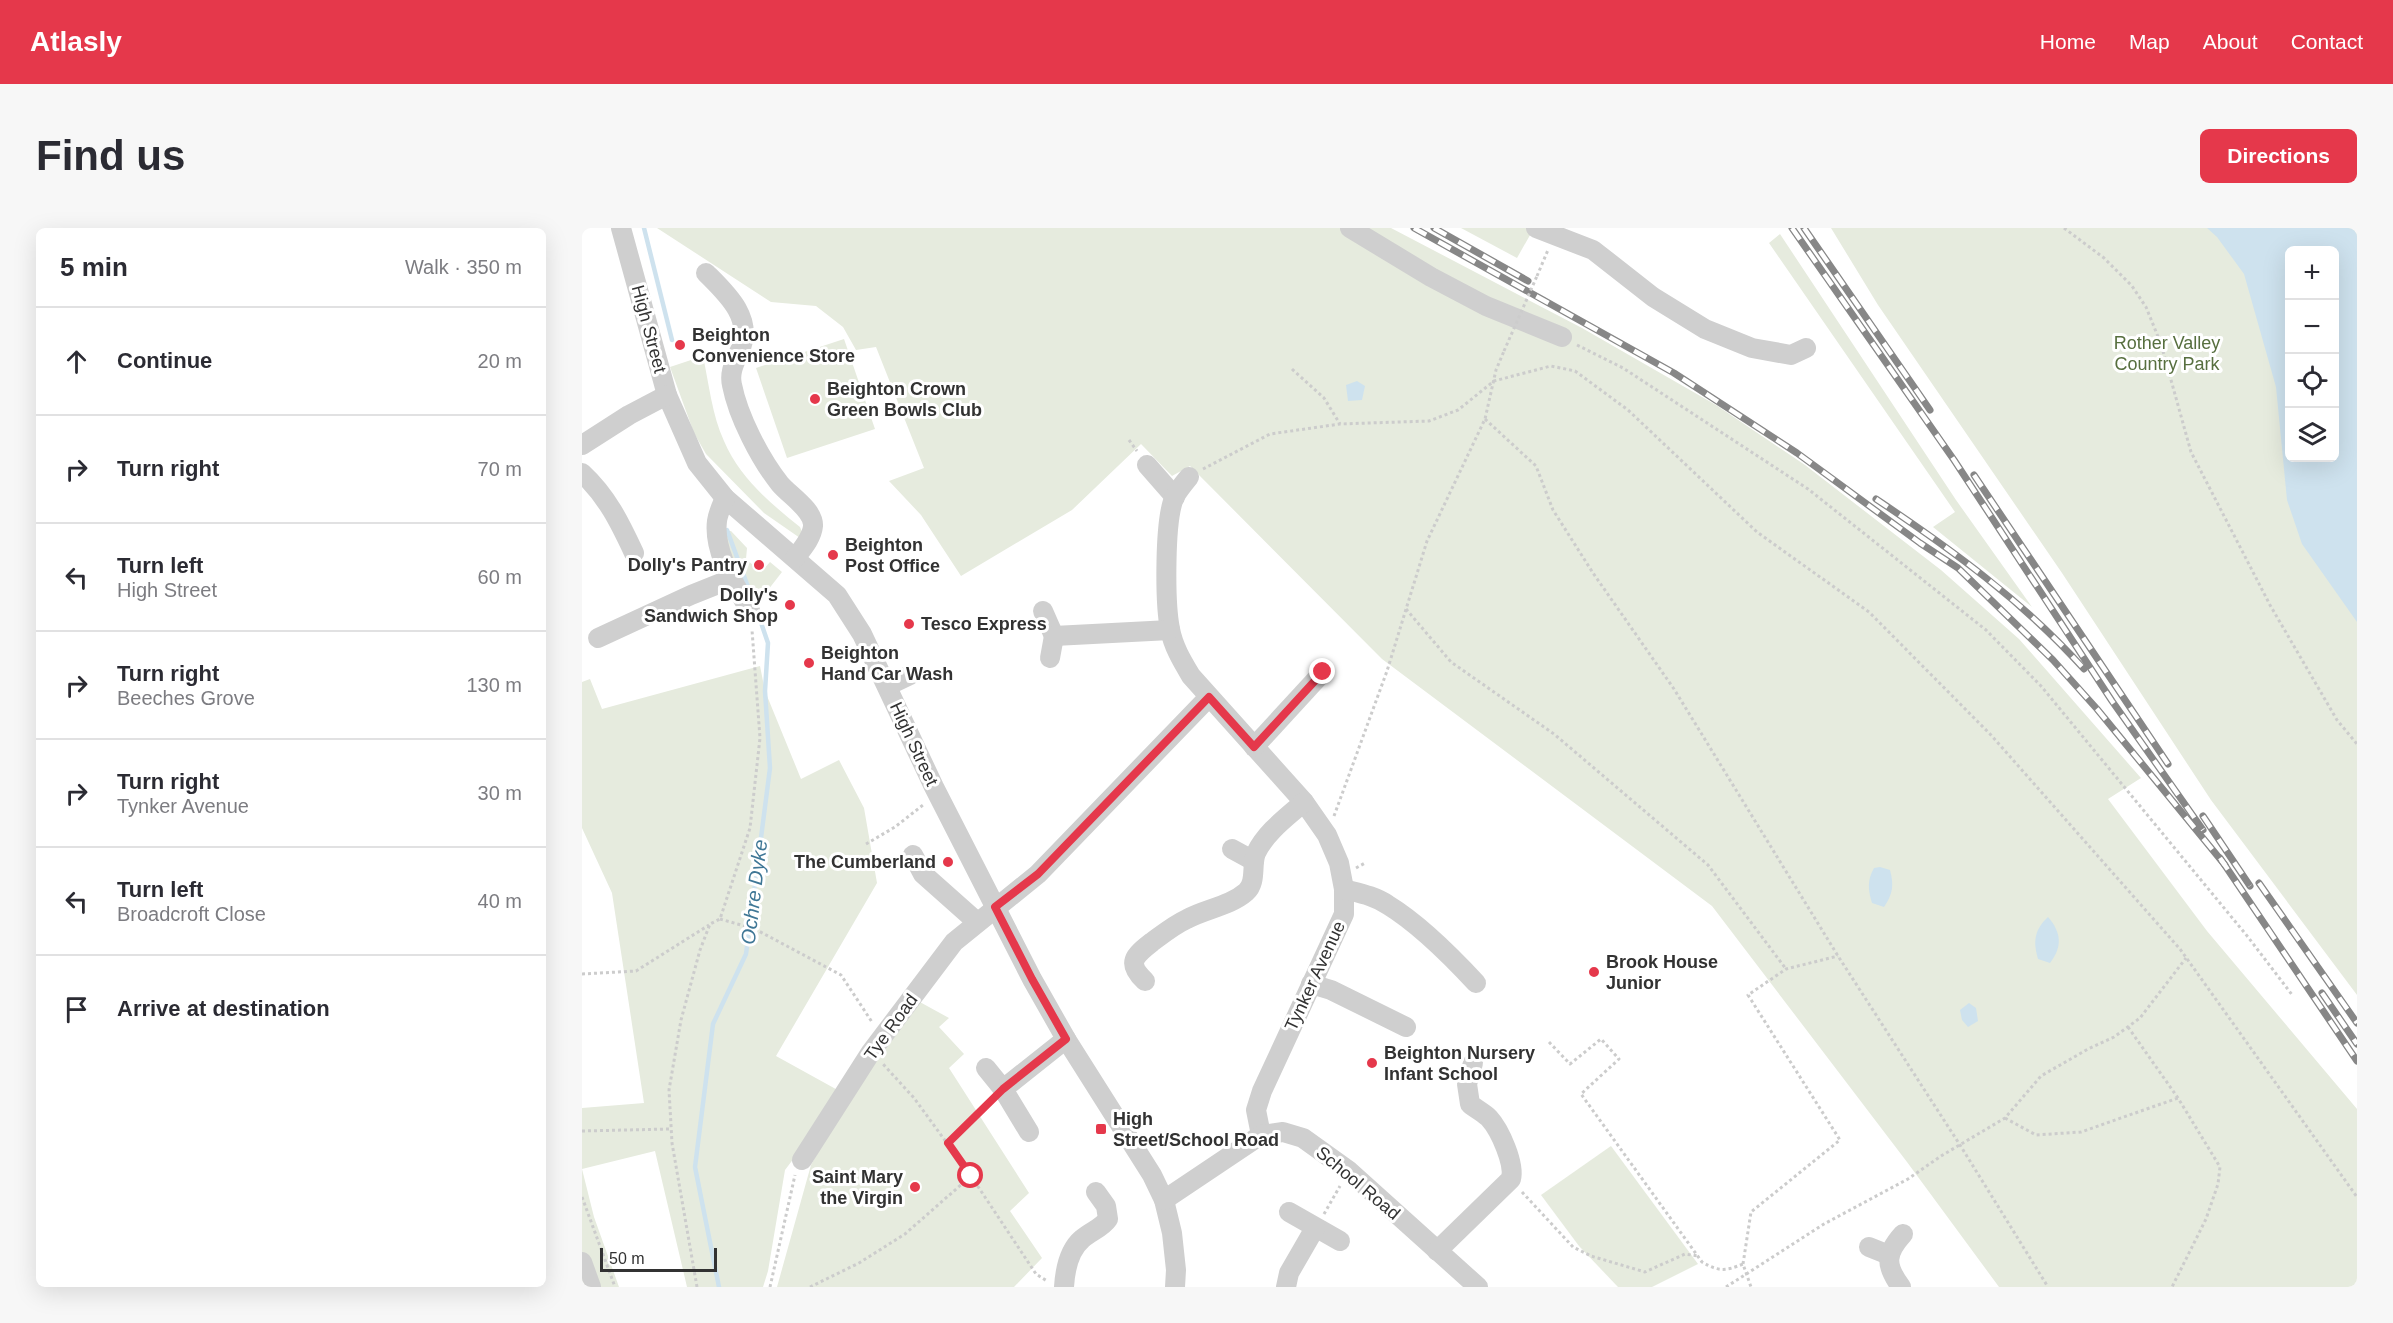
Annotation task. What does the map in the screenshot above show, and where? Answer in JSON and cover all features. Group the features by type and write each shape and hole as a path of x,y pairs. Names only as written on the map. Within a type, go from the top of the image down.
{"street":[{"name":"High Street","path":"621,228 667,395 697,463 725,498 837,595 862,634 937,793 1032,979 1066,1039 1152,1175 1164,1200 1172,1233 1176,1270 1175,1287"},
{"path":"1350,228 1431,277 1486,306 1562,337"},
{"path":"1536,228 1593,250 1653,297 1705,329 1762,350 1791,355 1806,348"},
{"path":"706,273 731,298 745,331 741,348 732,367 731,377 746,425 780,484 810,515 813,525 810,537 795,558"},
{"path":"582,445 629,415 667,395"},
{"path":"1147,465 1174,497"},
{"path":"582,473 596,486 615,513 634,553"},
{"name":"Tynker Avenue","path":"1188,477 1174,497 1170,525 1167,582 1170,630 1178,653 1191,676 1304,802 1327,835 1339,863 1344,889 1344,914 1262,1091 1256,1110 1261,1135"},
{"path":"725,498 717,521 719,547 731,579 751,613"},
{"path":"598,638 731,579"},
{"path":"1043,611 1054,636 1050,658"},
{"path":"1054,636 1170,630"},
{"path":"1254,747 1323,672"},
{"path":"887,686 910,675"},
{"name":"Tye Road","path":"802,1160 877,1044 954,942 1038,874 1209,697"},
{"path":"1145,981 1136,971 1134,964 1137,954 1186,919 1231,901 1246,892 1252,883 1255,855 1262,842 1274,828 1304,802"},
{"path":"1232,849 1254,861"},
{"path":"913,855 923,874 977,922"},
{"path":"1344,889 1388,904 1459,965 1476,983"},
{"path":"1311,984 1331,990 1406,1027"},
{"path":"1003,1089 1066,1039"},
{"path":"1437,1251 1511,1179 1513,1173 1507,1150 1490,1119 1470,1104 1467,1084 1473,1063"},
{"path":"986,1068 1003,1089 1029,1132"},
{"name":"School Road","path":"1261,1135 1283,1132 1303,1138 1349,1170 1478,1287"},
{"path":"1164,1200 1261,1135"},
{"path":"1064,1287 1068,1261 1074,1249 1081,1239 1105,1224 1108,1219 1106,1206 1096,1192"},
{"path":"1288,1212 1340,1241"},
{"path":"1286,1287 1289,1272 1315,1228"},
{"path":"1901,1287 1889,1266 1889,1255 1903,1234"},
{"path":"1869,1247 1889,1255"},
{"path":"582,1262 591,1287"}],"path":[{"path":"2064,228 2104,258 2132,286 2146,307 2161,344 2191,452 2270,605 2337,720 2357,744"},
{"path":"1327,835 1387,671 1427,541 1485,419 1504,351 1550,247"},
{"path":"1562,337 1623,368 1808,489 1986,630 2041,686 2248,937 2293,996"},
{"path":"1188,477 1270,434 1340,424 1429,422 1458,410 1494,381 1551,366 1575,371 1628,410 1757,532 1869,612 1990,734 2180,949 2357,1197"},
{"path":"1292,369 1324,398 1340,424"},
{"path":"1485,419 1536,466 1553,510 1593,573 1674,689 1838,956 2049,1287"},
{"path":"1406,609 1451,662 1554,734 1708,865 1786,969"},
{"path":"720,919 750,828 760,738 751,613"},
{"path":"866,844 896,827 937,793"},
{"path":"582,974 636,971 720,919 755,929 841,975 877,1044 914,1098 971,1176 1036,1274 1056,1287"},
{"path":"698,1287 676,1172 669,1090 681,1020 700,950 710,924"},
{"path":"1751,1287 1743,1264 1750,1212 1840,1140 1748,995 1786,969 1838,956"},
{"path":"1726,1287 1824,1224 1908,1179 2005,1118 2041,1076 2114,1037 2140,1018 2186,958"},
{"path":"2128,1027 2178,1098 2220,1167 2218,1184 2206,1219 2172,1287"},
{"path":"1550,1042 1570,1064 1601,1039 1619,1059 1581,1094 1702,1262 1714,1269 1725,1271 1743,1264"},
{"path":"948,1143 1003,1089"},
{"path":"2005,1118 2036,1136 2081,1132 2178,1098"},
{"path":"582,1131 671,1129"},
{"path":"770,1287 793,1178 802,1160"},
{"path":"1315,1228 1349,1170"},
{"path":"810,1287 859,1263 905,1234 971,1176"},
{"path":"1511,1179 1572,1247 1592,1256 1645,1272 1685,1254 1698,1256"},
{"path":"582,1197 615,1287"}],"green space":[{"path":"657,228 1391,228 1582,328 1716,405 1805,465 1941,570 2019,639 2141,778 2108,799 2207,931 2357,1109 2357,1287 1999,1287 1712,906 1382,659 1190,466 1172,476 1141,444 1072,510 961,576 921,515 889,481 924,468 876,347 856,350 843,327 816,306 771,302"},
{"path":"1461,228 1534,228 1517,258"},
{"name":"Rother Valley Country Park","path":"1831,228 2357,228 2357,995 2211,800 2062,573 1878,305"},
{"path":"1780,234 1956,500 2032,607 1933,527 1955,512 1769,243"},
{"name":"Beighton Crown Green Bowls Club","path":"844,339 875,429 787,458 756,368"},
{"path":"703,356 716,421 730,454 756,488 800,527 803,534 800,538 764,513 706,454 694,433 670,367"},
{"path":"731,531 747,548 746,559 761,572 770,562 782,572 754,608 731,560 724,532"},
{"path":"760,666 765,691 801,779 839,760 864,808 877,883 776,1056 843,1093 785,1170 768,1271 763,1287 687,1287 655,1151 582,1169 582,1108 644,1103 612,893 582,828 582,682 590,679 602,709"},
{"path":"918,1001 949,1018 939,1027 964,1054 949,1068 1029,1193 1010,1211 1042,1258 1014,1287 777,1287 811,1165 848,1097"},
{"path":"1611,1146 1698,1264 1652,1287 1618,1287 1579,1246 1541,1195"},
{"path":"582,1169 594,1217 619,1287 582,1287"}],"water":[{"path":"2207,228 2357,228 2357,622 2302,544 2287,500 2276,387 2244,274 2217,237"},
{"path":"1357,381 1365,386 1362,400 1348,401 1346,385"},
{"path":"1874,868 1890,870 1892,880 1891,894 1884,907 1872,903 1869,889 1869,881"},
{"path":"2048,917 2056,928 2059,939 2057,951 2050,963 2038,959 2035,947 2037,932"},
{"path":"1969,1003 1976,1008 1978,1021 1968,1027 1962,1020 1960,1010"}],"waterway":[{"name":"Ochre Dyke","path":"644,228 672,340"},
{"name":"Ochre Dyke","path":"727,530 751,595"},
{"name":"Ochre Dyke","path":"719,1287 695,1167 713,1024 746,954 770,768 765,691 768,643 758,614"}],"railway":[{"path":"1414,228 1674,373 1797,453 1958,568 2053,660 2097,709 2225,865"},
{"path":"1434,228 1528,281"},
{"path":"1792,228 1954,460 2112,701 2203,830"},
{"path":"1804,228 1930,410"},
{"path":"1974,475 2168,764"},
{"path":"1876,499 1932,537 2012,599 2084,669"},
{"path":"2203,816 2250,886"},
{"path":"2220,858 2357,1061"},
{"path":"2259,883 2357,1023"},
{"path":"2322,993 2357,1044"}],"place":[{"name":"Beighton Convenience Store","path":"680,345"},
{"name":"Beighton Crown Green Bowls Club","path":"815,399"},
{"name":"Beighton Post Office","path":"833,555"},
{"name":"Dolly's Pantry","path":"759,565"},
{"name":"Dolly's Sandwich Shop","path":"790,605"},
{"name":"Tesco Express","path":"909,624"},
{"name":"Beighton Hand Car Wash","path":"809,663"},
{"name":"The Cumberland","path":"948,862"},
{"name":"Brook House Junior","path":"1594,972"},
{"name":"Beighton Nursery Infant School","path":"1372,1063"},
{"name":"High Street/School Road","path":"1101,1129"},
{"name":"Saint Mary the Virgin","path":"915,1187"}],"route":[{"path":"971,1176 948,1143 1003,1089 1066,1039 995,907 1038,874 1209,697 1254,747 1323,672"}]}
